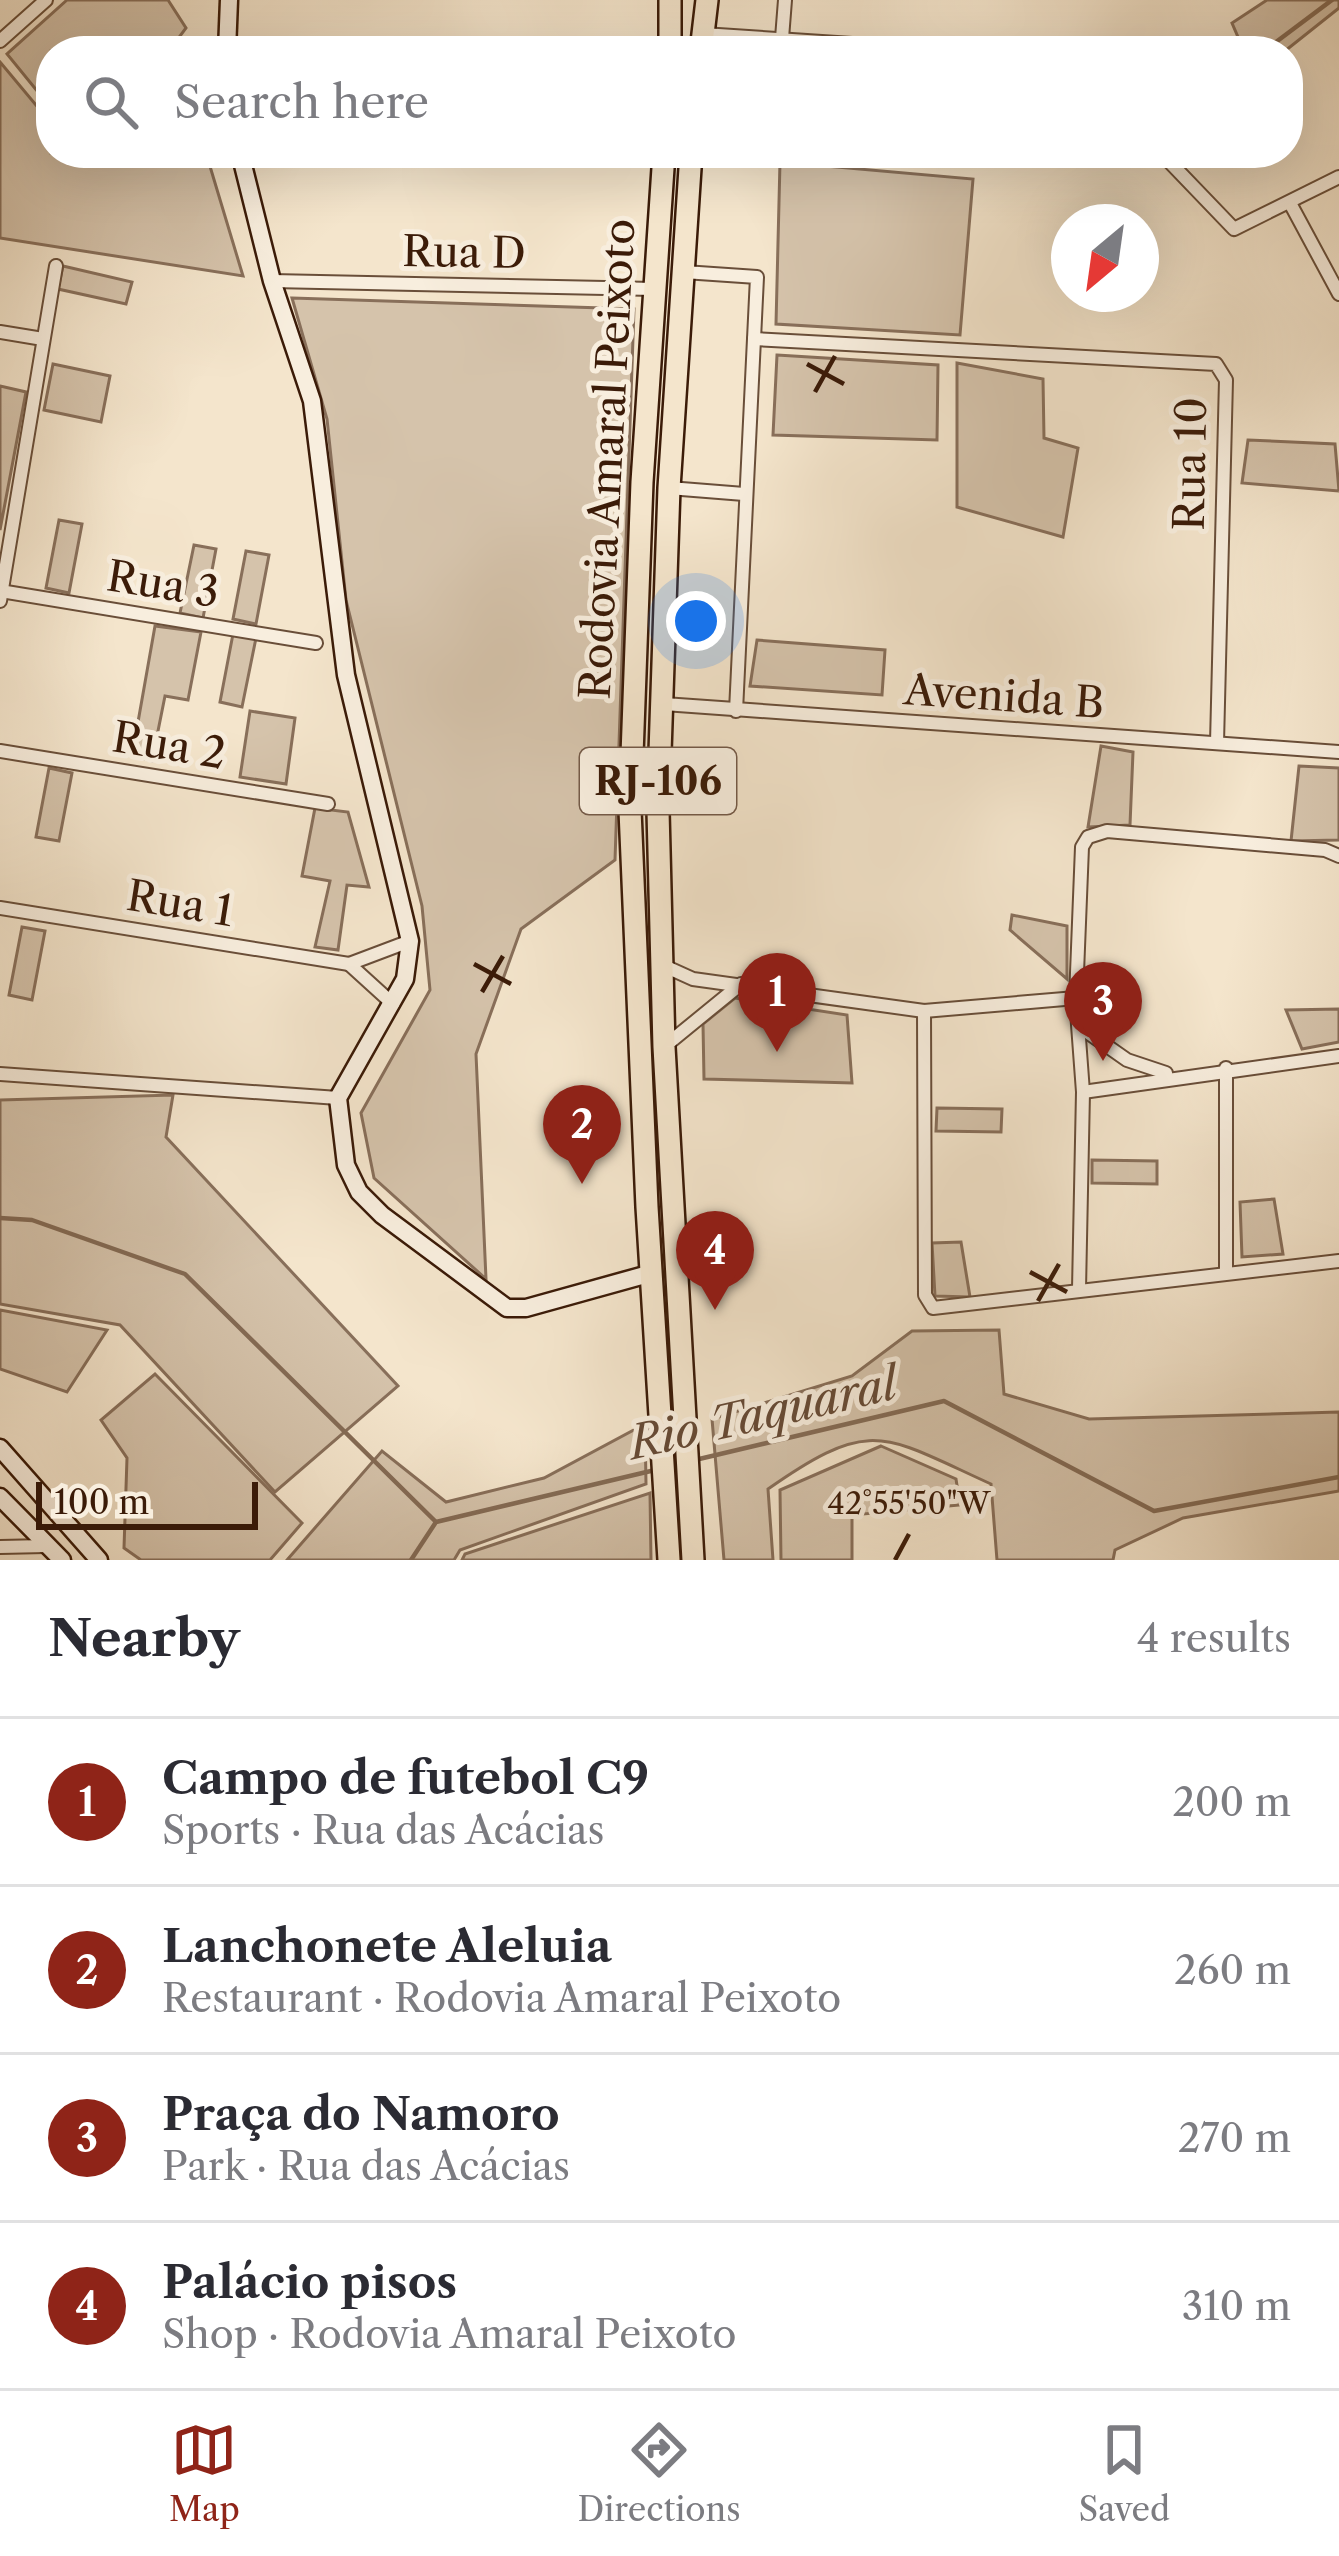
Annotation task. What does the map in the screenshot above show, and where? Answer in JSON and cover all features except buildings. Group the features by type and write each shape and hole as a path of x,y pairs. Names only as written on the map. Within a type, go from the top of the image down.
{"highway":[{"path":"703,36 707,0"},
{"name":"Rodovia Amaral Peixoto","path":"663,168 632,674 630,810 652,1273 664,1413 693,1560"},
{"name":"Rodovia Amaral Peixoto","path":"669,1560 688,1410 664,1047 658,789 669,488 690,168"}],"street":[{"path":"0,41 46,0"},
{"path":"227,36 230,0"},
{"path":"782,36 784,0"},
{"path":"244,168 272,281 313,401 346,675 410,941 405,979 338,1099 346,1165 359,1192 490,1300 526,1308 652,1273"},
{"path":"1175,168 1228,225 1241,228 1339,177"},
{"path":"1290,203 1339,294"},
{"path":"0,601 56,266"},
{"path":"683,272 758,278 736,711"},
{"name":"Rua D","path":"272,281 654,289"},
{"path":"0,332 43,340"},
{"name":"Rua 10","path":"754,339 1216,364 1226,380 1217,743"},
{"path":"669,488 744,494"},
{"name":"Rua 3","path":"1,591 316,643"},
{"name":"Avenida B","path":"664,704 1339,752"},
{"name":"Rua 2","path":"0,752 328,804"},
{"path":"1079,1289 1083,1092 1076,998 1078,859 1088,837 1107,831 1325,850 1339,856"},
{"name":"Rua 1","path":"0,908 350,964"},
{"path":"393,1004 350,964 410,941"},
{"path":"661,964 693,979 924,1011 1076,998"},
{"path":"664,1047 741,984"},
{"path":"924,1011 928,1305 939,1309 1339,1261"},
{"path":"1079,1026 1127,1060 1179,1075"},
{"path":"1083,1092 1226,1068 1339,1056"},
{"path":"1226,1068 1226,1271"},
{"path":"0,1074 338,1099"},
{"path":"0,1448 99,1560"},
{"path":"0,1497 62,1560"},
{"path":"0,1546 46,1546"}],"shaded area":[{"path":"67,0 168,0 186,28 180,36 36,36 36,90 7,54"},
{"path":"1267,0 1339,0 1339,8 1303,37 1238,36 1232,23"},
{"path":"0,62 36,105 36,168 211,168 243,276 0,238"},
{"path":"780,168 848,168 973,179 960,335 776,324"},
{"path":"63,266 132,282 126,304 58,289"},
{"path":"292,298 634,309 615,860 521,929 476,1054 486,1279 374,1178 361,1113 430,990 422,906 346,600 327,419"},
{"path":"777,355 938,365 937,440 773,435"},
{"path":"957,363 1043,379 1044,438 1078,448 1063,537 957,507"},
{"path":"53,364 110,376 101,422 44,410"},
{"path":"0,386 26,392 0,530"},
{"path":"1248,440 1335,444 1339,491 1242,483"},
{"path":"59,520 82,524 69,593 46,588"},
{"path":"194,545 216,549 203,618 180,613"},
{"path":"246,551 269,555 256,624 233,619"},
{"path":"155,626 201,632 188,700 165,696 152,761 132,756"},
{"path":"233,634 256,638 242,707 220,702"},
{"path":"757,640 885,650 882,695 750,686"},
{"path":"250,711 295,718 286,784 240,777"},
{"path":"1101,746 1133,752 1130,825 1088,827"},
{"path":"1299,766 1339,768 1339,840 1291,841"},
{"path":"49,768 72,773 59,841 36,837"},
{"path":"315,808 348,812 369,887 347,885 338,950 315,947 330,881 302,876"},
{"path":"1012,915 1067,926 1067,979 1010,930"},
{"path":"22,927 45,931 32,1000 9,995"},
{"path":"735,998 847,1015 852,1083 704,1079 703,1024"},
{"path":"1339,1009 1339,1042 1302,1049 1286,1010"},
{"path":"173,1095 166,1137 398,1386 275,1492 120,1325 0,1304 0,1100"},
{"path":"937,1108 1002,1109 1001,1132 936,1131"},
{"path":"1092,1160 1157,1161 1157,1184 1092,1183"},
{"path":"1274,1199 1283,1254 1242,1257 1240,1202"},
{"path":"961,1242 970,1297 935,1296 932,1243"},
{"path":"0,1310 107,1330 67,1392 0,1369"},
{"path":"999,1330 1004,1394 1089,1419 1339,1412 1339,1491 1183,1518 1115,1550 1113,1560 997,1560 991,1484 900,1445 856,1442 803,1466 768,1489 773,1560 724,1560 712,1419 852,1376 912,1331"},
{"path":"155,1374 302,1523 270,1560 141,1560 124,1548 127,1458 101,1420"},
{"path":"645,1424 646,1484 460,1550 454,1560 287,1560 382,1451 446,1502 544,1478"},
{"path":"881,1446 956,1479 960,1505 852,1515 852,1560 781,1560 780,1490"},
{"path":"650,1493 651,1560 462,1560 465,1554"}],"waterway":[{"path":"1284,36 1332,0"},
{"path":"0,1218 32,1220 185,1274 436,1522"},
{"name":"Rio Taquaral","path":"695,1460 944,1401 1154,1511 1339,1477"},
{"name":"Rio Taquaral","path":"411,1560 436,1522 655,1470"}],"place":[{"name":"Campo de futebol C9","path":"777,1052"},
{"name":"Praça do Namoro","path":"1103,1061"},
{"name":"Lanchonete Aleluia","path":"582,1184"},
{"name":"Palácio pisos","path":"715,1310"}]}
